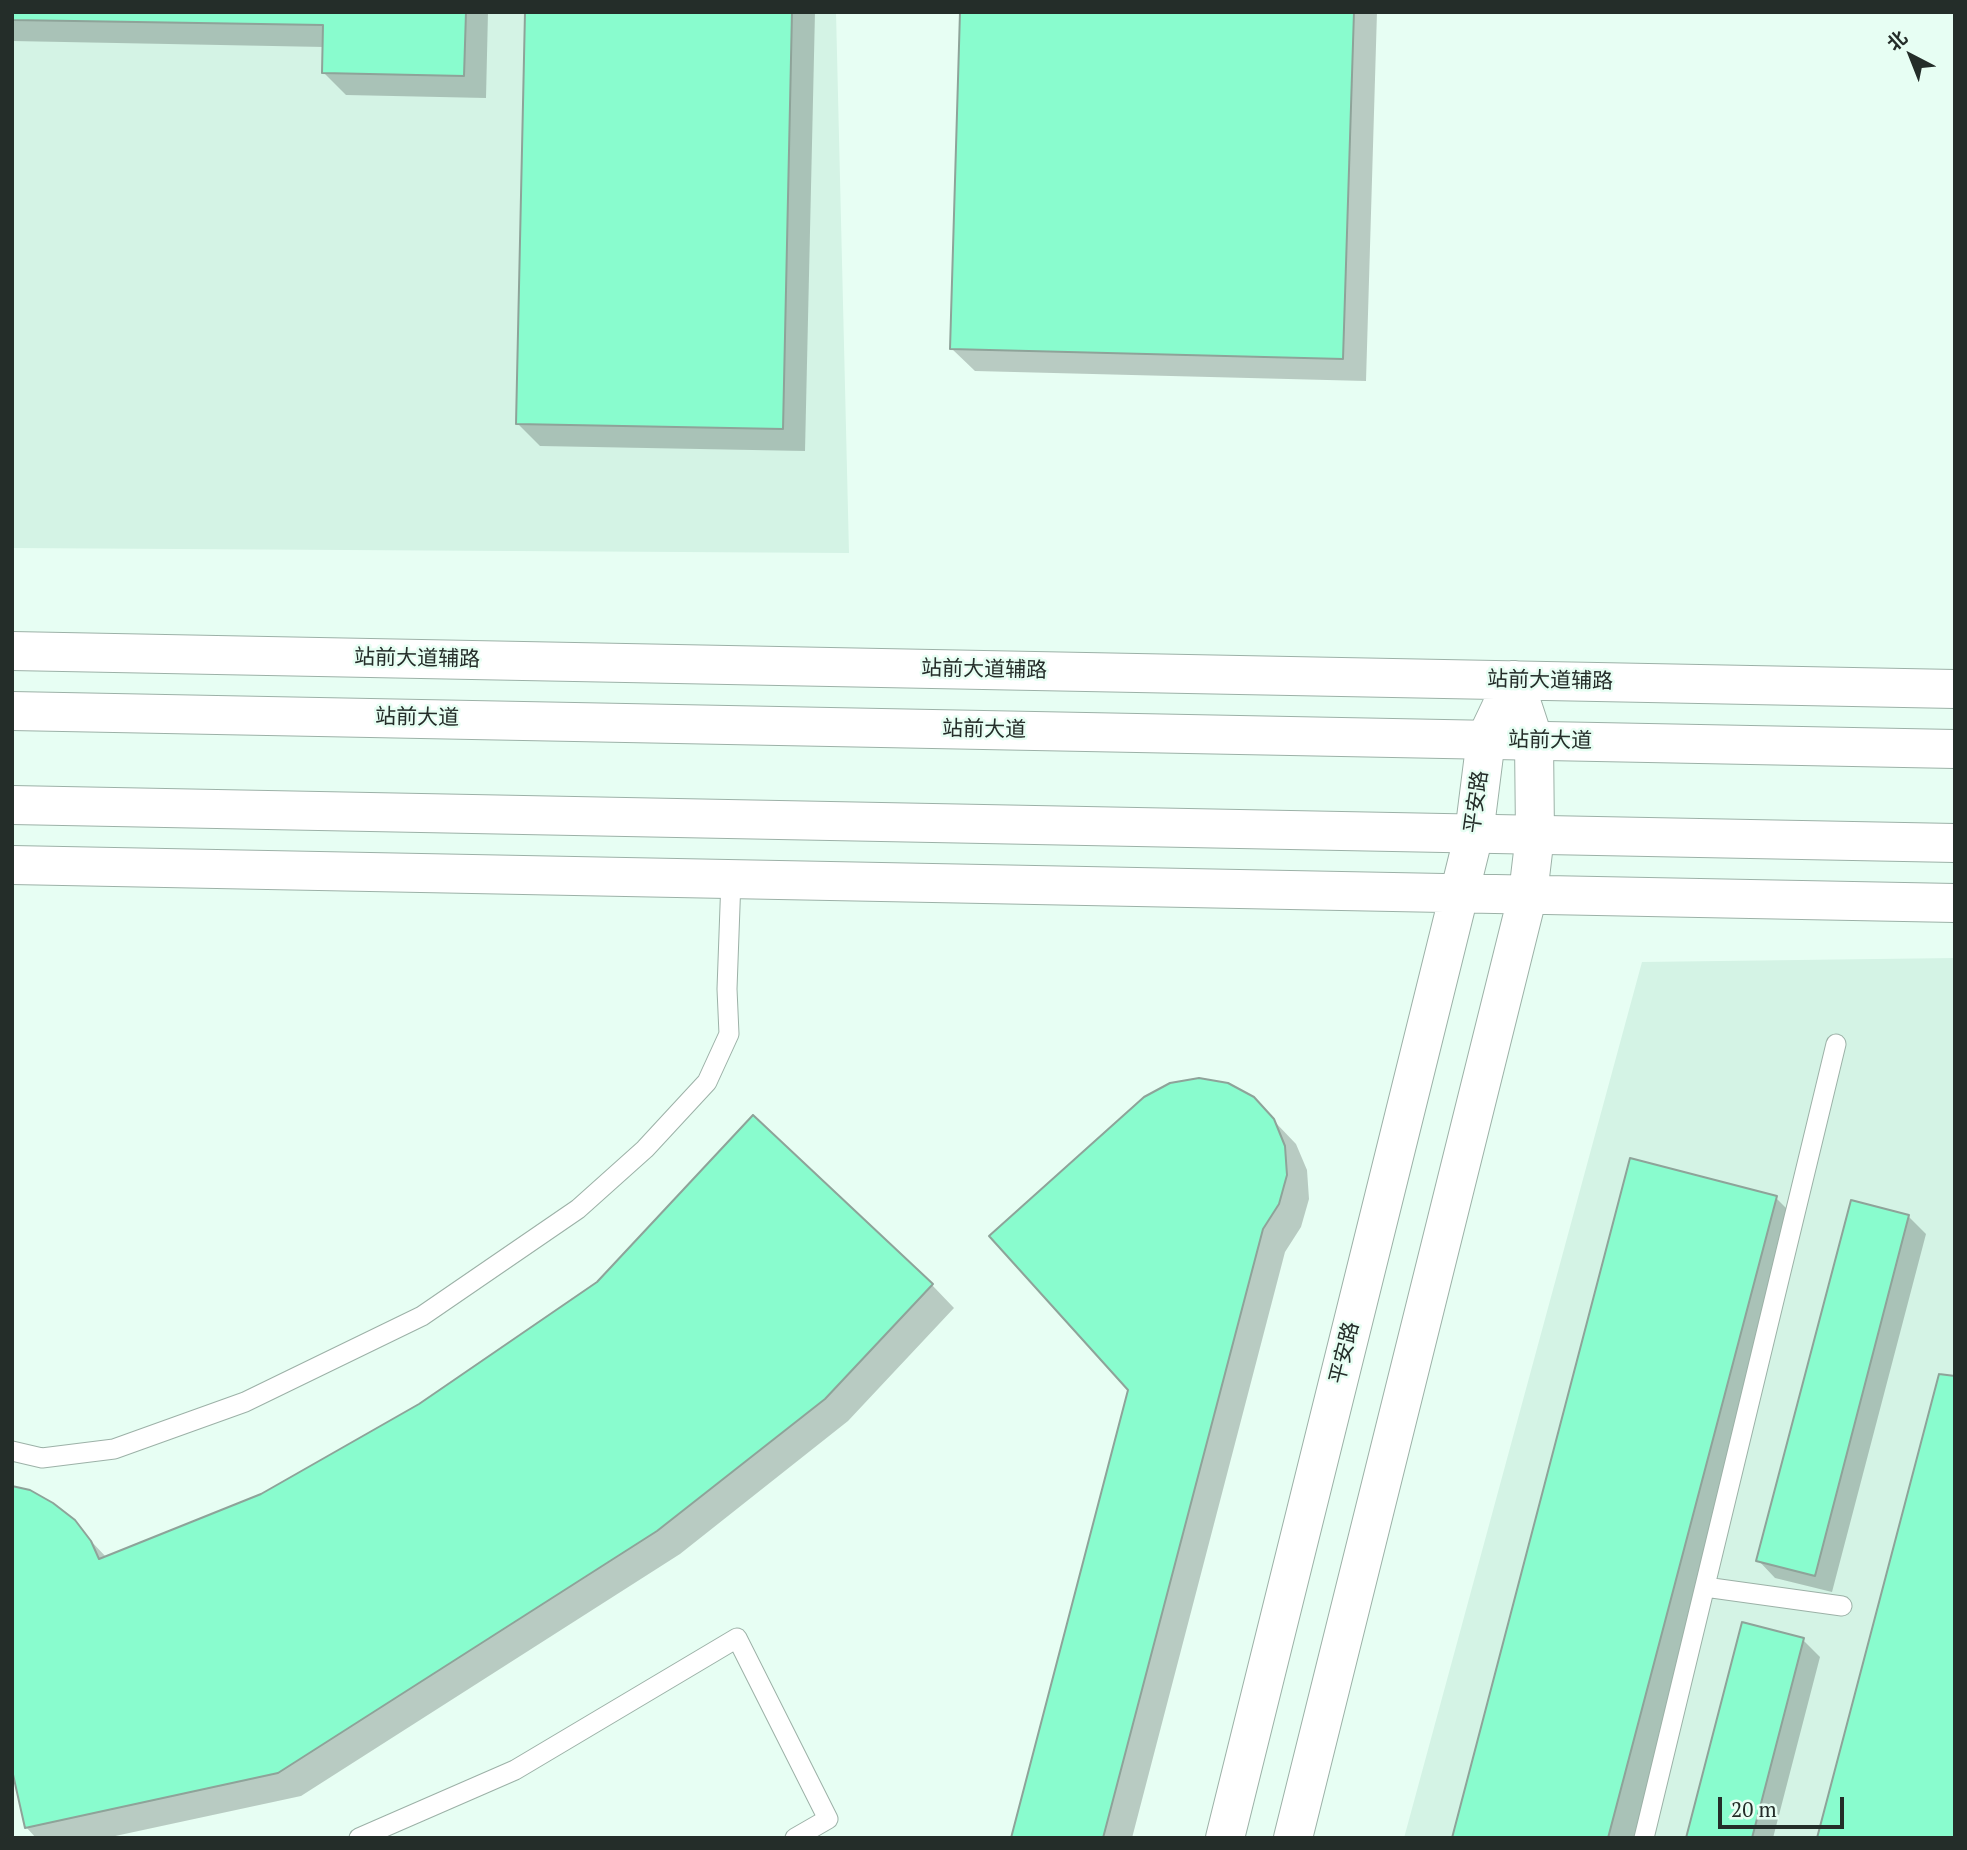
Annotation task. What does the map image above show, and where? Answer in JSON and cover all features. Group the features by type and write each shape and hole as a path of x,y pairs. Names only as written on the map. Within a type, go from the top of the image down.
{"main road":[{"name":"站前大道辅路","path":"12,651 1955,689"},
{"name":"平安路","path":"1225,1838 1474,834 1486,739 1514,680"},
{"path":"1293,1838 1528,894 1535,835 1534,741 1514,680"},
{"name":"站前大道","path":"12,710 1955,749"},
{"path":"12,805 1955,843"},
{"path":"12,865 1955,903"}],"lane":[{"path":"12,1451 42,1458 114,1449 245,1402 422,1316 578,1209 645,1149 707,1082 729,1034 727,989 731,879"},
{"path":"1644,1838 1836,1045"},
{"path":"1705,1587 1842,1606"},
{"path":"359,1838 515,1770 737,1637 828,1819 795,1838"}],"shaded area":[{"path":"12,12 836,12 849,553 12,548"},
{"path":"1955,958 1955,1838 1404,1838 1642,962"}],"building":[{"path":"12,12 466,12 464,76 322,73 323,25 12,20"},
{"path":"525,12 792,12 783,429 516,424"},
{"path":"960,12 1354,12 1343,359 950,349"},
{"path":"1199,1078 1228,1083 1254,1097 1274,1119 1285,1146 1287,1175 1279,1204 1263,1229 1103,1838 1011,1838 1128,1390 989,1236 1144,1097 1170,1083"},
{"path":"753,1115 933,1284 825,1399 657,1531 278,1773 25,1828 12,1770 12,1486 30,1490 75,1520 91,1541 99,1559 261,1494 419,1404 597,1282"},
{"path":"1630,1158 1777,1196 1608,1838 1452,1838"},
{"path":"1851,1200 1909,1215 1815,1576 1756,1561"},
{"path":"1939,1374 1955,1376 1955,1838 1817,1838"},
{"path":"1742,1622 1804,1638 1752,1838 1686,1838"}]}
